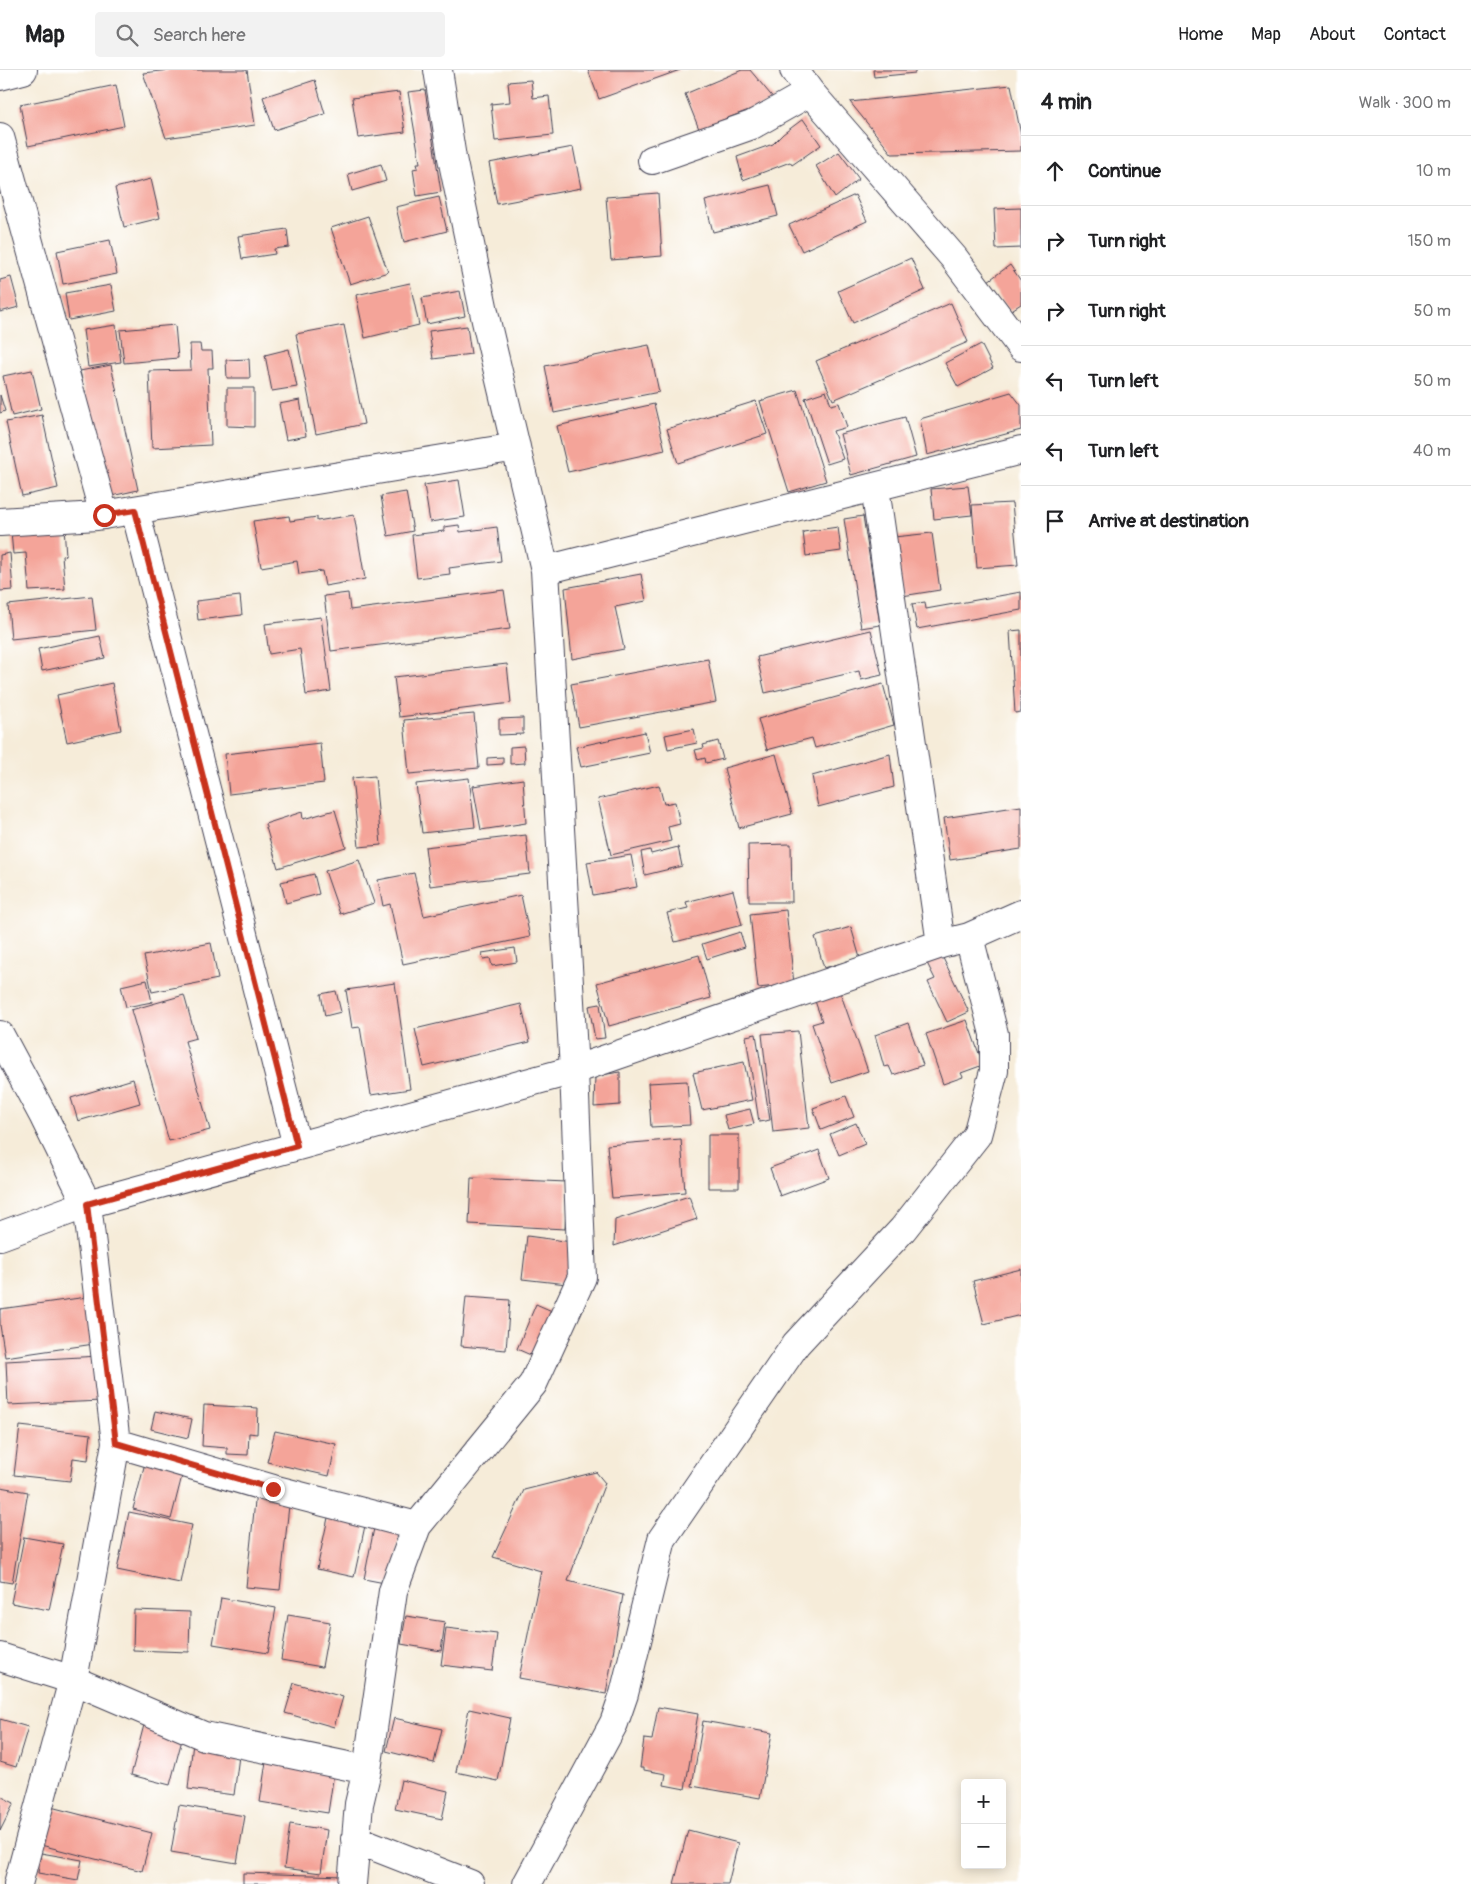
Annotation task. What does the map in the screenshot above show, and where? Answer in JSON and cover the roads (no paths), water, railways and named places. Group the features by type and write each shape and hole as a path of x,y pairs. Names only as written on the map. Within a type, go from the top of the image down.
{"street":[{"path":"0,76 23,70"},
{"path":"352,1884 359,1804 367,1770 393,1591 417,1526 533,1384 582,1277 574,1070 545,570 486,321 452,158 438,70"},
{"path":"794,70 810,92 954,258 1021,347"},
{"path":"652,160 752,125 810,92"},
{"path":"0,136 104,515"},
{"path":"0,522 104,515 516,447"},
{"path":"545,570 1021,450"},
{"path":"875,488 941,944"},
{"path":"135,510 297,1146"},
{"path":"0,1236 87,1204 574,1070 941,944 969,937 1021,914"},
{"path":"527,1884 614,1723 624,1694 662,1539 796,1344 903,1229 977,1136 994,1071 994,1034 969,937"},
{"path":"0,1035 44,1117 87,1204 116,1443 73,1680 18,1884"},
{"path":"116,1443 273,1489 417,1526"},
{"path":"0,1657 73,1680 204,1736 367,1770"},
{"path":"355,1839 470,1884"}]}
